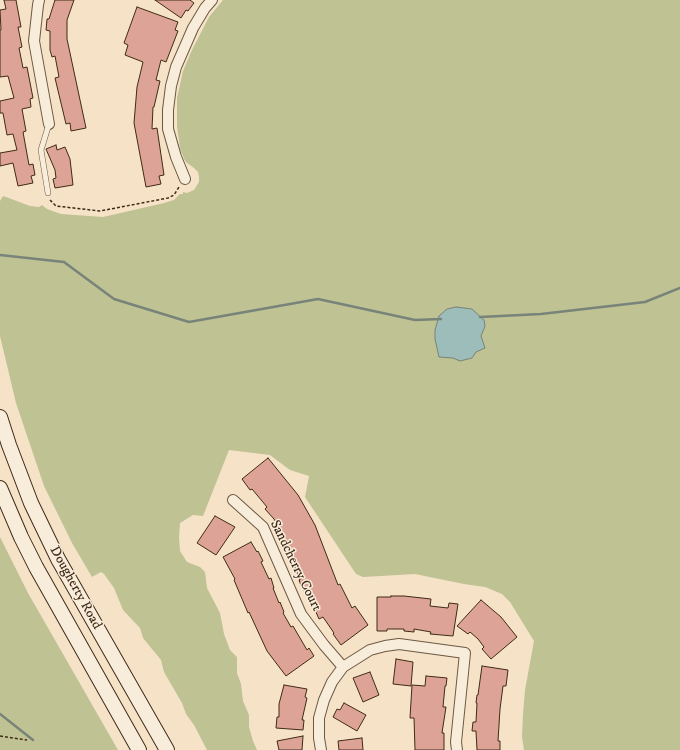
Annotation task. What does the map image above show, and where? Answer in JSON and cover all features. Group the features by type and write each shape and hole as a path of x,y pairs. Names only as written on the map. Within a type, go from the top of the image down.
{"main road":[{"name":"Dougherty Road","path":"0,418 31,503 58,559 167,750"},
{"name":"Dougherty Road","path":"0,488 21,537 36,567 139,750"}],"street":[{"path":"39,0 34,41 49,124"},
{"path":"185,179 176,158 168,129 168,110 171,86 176,67 193,28 205,8 212,0"},
{"name":"Sandcherry Court","path":"233,500 263,527 301,614 324,645 343,667"},
{"path":"321,750 319,738 320,718 324,700 332,682 343,667 370,650 399,644 465,653 456,742 457,750"}],"lane":[{"path":"48,193 40,150 49,124"}],"path":[{"path":"48,193 49,199 56,206 100,211 168,198 174,195 185,179"},
{"path":"0,736 27,740"}],"green space":[{"path":"223,0 680,0 680,750 524,750 522,737 525,690 534,641 510,602 502,594 485,587 415,574 363,577 356,574 305,497 309,476 290,470 270,455 229,450 203,516 193,515 180,523 179,537 180,551 187,562 200,567 205,572 207,588 220,613 224,634 230,650 237,657 237,673 241,684 243,701 249,715 249,727 257,750 207,750 164,672 161,660 143,638 140,628 123,610 114,588 101,572 92,577 72,543 44,486 16,403 0,336 0,201 3,196 30,206 39,207 42,205 47,209 61,214 103,217 164,203 174,200 180,194 183,194 183,192 187,193 194,190 199,182 199,177 198,172 184,159 180,148 177,126 177,98 183,71 192,50 209,17"},
{"path":"0,537 28,593 118,750 0,750"}],"water":[{"path":"456,307 472,309 484,320 485,326 481,336 485,348 476,352 472,358 460,361 453,358 439,357 435,339 435,330 439,316 447,309"}],"building":[{"path":"4,0 16,0 21,27 18,27 22,47 19,48 23,68 27,67 33,98 30,99 31,107 22,109 26,131 23,132 29,165 33,164 35,175 31,176 33,183 18,186 13,163 0,166 0,153 17,150 13,134 7,135 3,113 0,113 0,101 14,98 8,76 0,77 0,10 6,9"},
{"path":"55,0 74,0 67,20 67,39 86,128 71,131 70,123 66,124 55,78 59,77 55,56 52,57 50,50 50,31 46,30 47,19 49,19"},
{"path":"155,0 190,0 194,3 188,11 186,10 181,18"},
{"path":"137,7 178,22 175,30 178,31 166,62 161,60 156,80 160,81 153,107 152,129 157,128 164,175 159,176 161,184 146,187 134,123 137,87 143,62 125,55 128,45 124,43"},
{"path":"56,145 57,150 65,147 70,159 73,185 55,188 53,179 56,178 55,170 46,149"},
{"path":"268,458 298,495 315,525 338,585 340,584 352,608 355,606 368,625 341,645 323,617 319,619 315,610 317,609 309,591 305,593 302,588 291,558 293,557 281,535 283,534 274,519 265,509 267,507 252,489 250,490 242,479"},
{"path":"215,516 235,527 216,555 197,543"},
{"path":"251,542 263,561 261,562 269,579 271,578 273,588 284,612 283,613 291,627 293,626 307,650 309,648 314,656 286,676 267,651 249,612 248,613 234,580 235,579 223,557"},
{"path":"391,596 431,599 430,606 448,608 449,603 458,604 453,636 430,634 431,632 414,629 414,632 404,631 404,629 387,629 387,631 377,631 377,597"},
{"path":"481,600 501,617 517,637 491,659 482,649 484,647 478,639 470,632 468,634 457,626"},
{"path":"396,659 413,662 411,686 393,684"},
{"path":"482,666 508,670 506,686 503,686 500,709 498,741 500,741 500,750 477,750 476,731 472,731 473,722 476,722 476,703"},
{"path":"370,672 379,695 363,702 353,678"},
{"path":"426,676 447,678 443,707 446,707 442,733 444,733 444,750 415,750 414,718 410,718 412,685 425,686"},
{"path":"284,685 307,689 305,697 307,698 302,720 304,720 303,730 276,728 277,717 279,717 279,704"},
{"path":"344,703 366,715 357,731 333,717 337,709 340,710"},
{"path":"303,736 302,750 279,750 277,741"},
{"path":"362,738 363,750 339,750 338,741"}],"waterway":[{"path":"0,255 64,262 114,299 189,322 318,299 415,320 441,319"},
{"path":"480,317 541,314 645,302 680,288"},
{"path":"0,714 33,740"}]}
